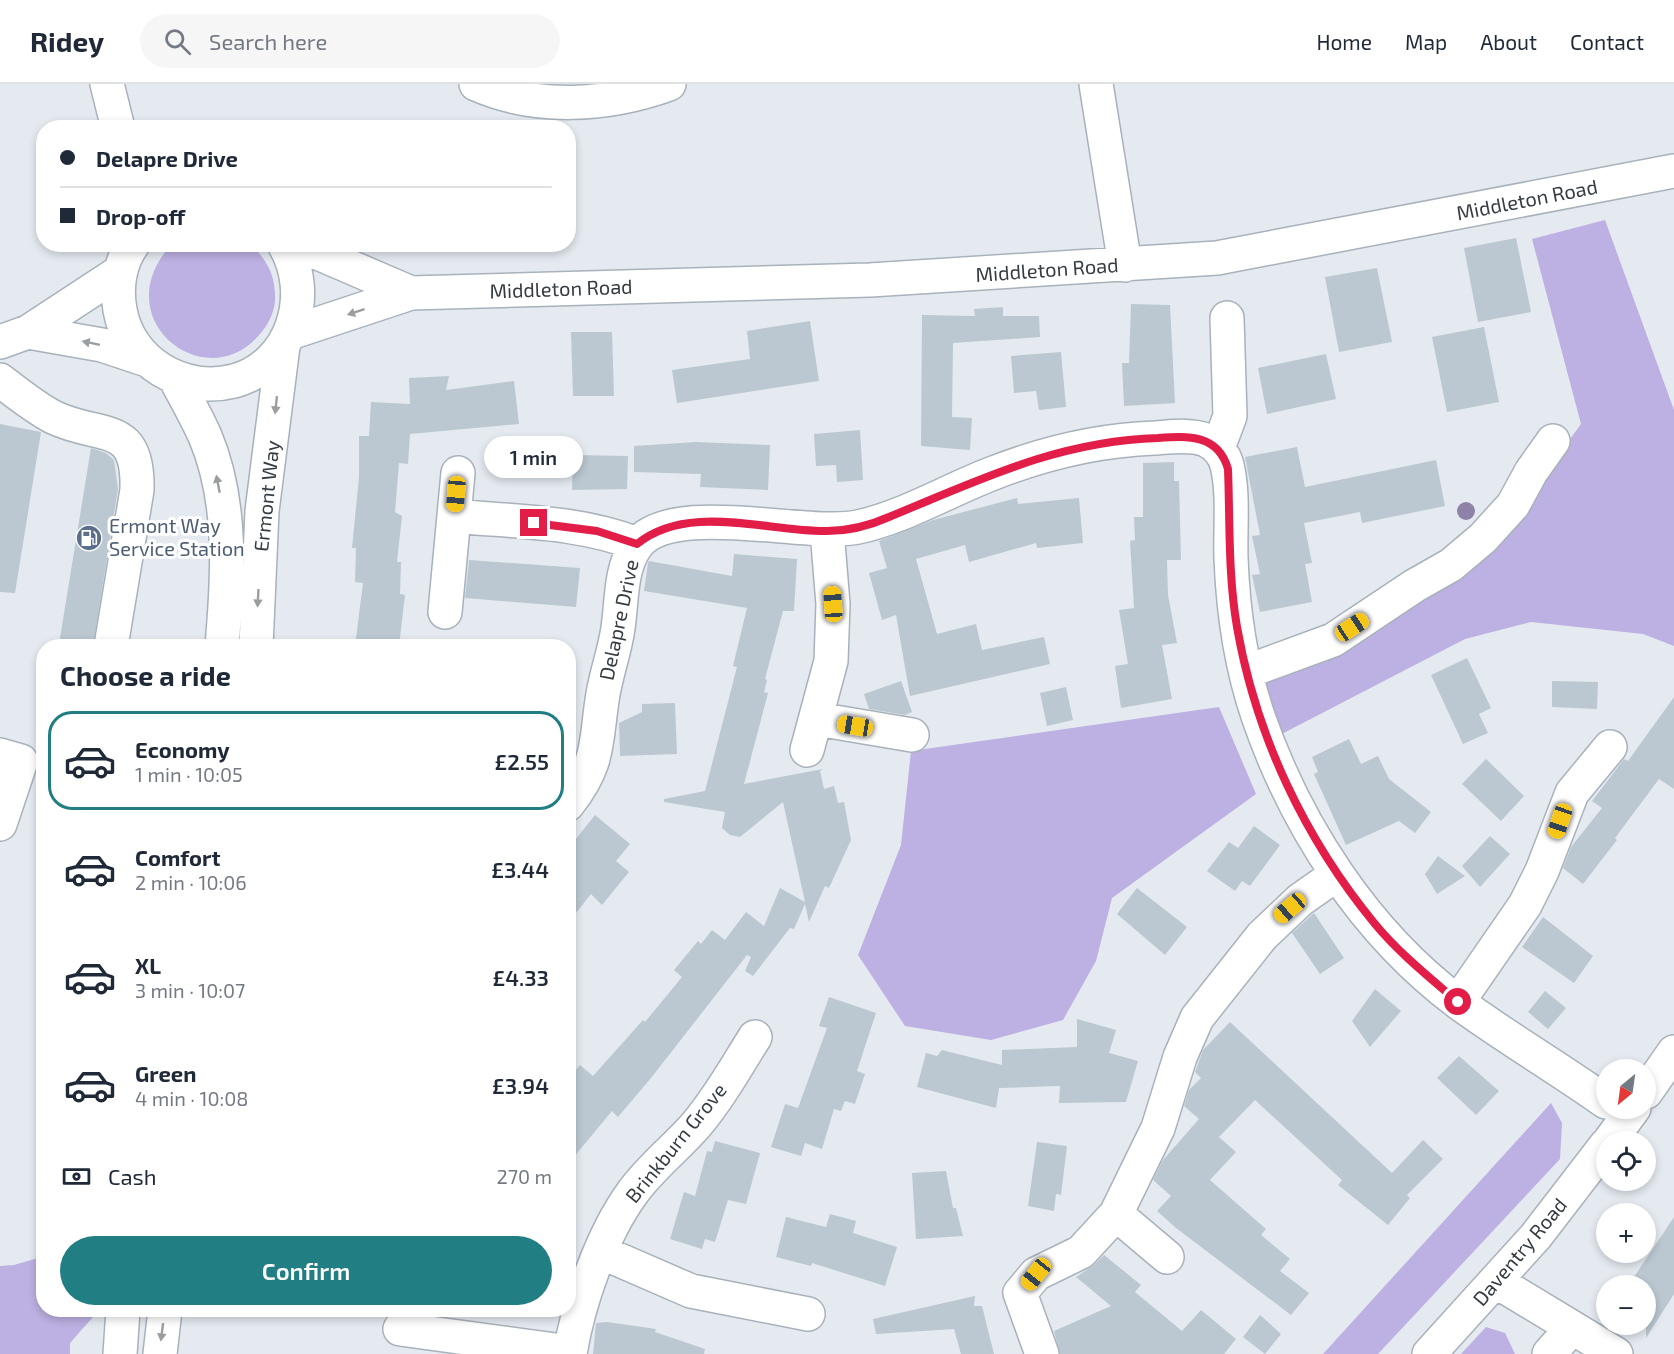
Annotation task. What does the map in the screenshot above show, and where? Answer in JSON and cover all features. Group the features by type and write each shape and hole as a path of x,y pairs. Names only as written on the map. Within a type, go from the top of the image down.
{"street":[{"path":"107,84 118,120"},
{"path":"476,84 518,97 579,103 641,94 669,84"},
{"path":"1096,84 1125,265"},
{"name":"Middleton Road","path":"287,340 411,293 870,280 1216,258 1674,171"},
{"path":"14,337 129,252"},
{"path":"129,252 118,296 122,319 132,341 147,360"},
{"name":"Ermont Way","path":"256,639 262,511 287,340 298,309 299,284 293,259 289,252"},
{"name":"Middleton Road","path":"316,252 411,293"},
{"path":"1227,318 1230,416 1218,448 1228,469 1232,583 1246,672 1256,711 1282,776 1337,874 1376,925 1400,951 1458,1002 1596,1099"},
{"path":"14,337 102,345 147,360 175,378 205,384 235,381 261,368 287,340"},
{"name":"Ermont Way","path":"175,378 206,438 223,511 227,552 222,639"},
{"path":"0,380 53,417 74,426 108,433 129,446 135,455 138,467 137,490 112,639"},
{"name":"Delapre Drive","path":"576,792 589,773 596,755 603,695 618,631 625,576 637,544 649,534 665,527 697,523 747,524 827,531 858,527 886,519 992,473 1065,449 1134,438 1181,437 1208,441 1218,448"},
{"path":"1246,672 1333,640 1414,586 1451,565 1483,538 1513,505 1531,472 1553,441"},
{"path":"445,612 458,473"},
{"path":"454,516 574,526 618,536 637,544"},
{"path":"827,531 834,629 831,661 812,735 912,735"},
{"path":"1458,1002 1525,905 1542,871 1572,793 1610,747"},
{"path":"0,755 21,761 0,824"},
{"path":"1041,1354 1020,1293 1036,1274 1081,1252 1116,1214 1158,1128 1180,1057 1197,1018 1262,936 1300,900 1337,874"},
{"name":"Brinkburn Grove","path":"570,1353 576,1322 601,1252 632,1193 708,1110 755,1037"},
{"name":"Daventry Road","path":"1656,1074 1674,1052"},
{"name":"Daventry Road","path":"1429,1354 1497,1282 1619,1119"},
{"path":"1116,1214 1167,1257"},
{"path":"601,1252 691,1291 808,1314"},
{"path":"1497,1282 1571,1329 1616,1354"},
{"path":"120,1354 123,1317"},
{"path":"160,1354 164,1317"},
{"path":"400,1329 570,1353"},
{"path":"1549,1354 1571,1329"}],"shaded area":[{"path":"1605,220 1674,410 1674,646 1643,634 1531,622 1465,639 1274,738 1263,681 1493,545 1581,424 1532,239"},
{"path":"166,252 257,252 266,263 272,277 275,301 273,310 260,334 238,352 214,358 190,354 170,342 155,323 149,299 153,273"},
{"path":"1219,707 1256,794 1112,898 1096,961 1063,1020 991,1040 905,1026 858,955 901,845 911,751"},
{"path":"1551,1103 1562,1123 1560,1159 1378,1354 1323,1354"},
{"path":"36,1259 36,1317 93,1317 70,1343 70,1354 0,1354 0,1266 14,1265"},
{"path":"1486,1327 1505,1333 1515,1354 1461,1354"}],"building":[{"path":"1516,238 1531,312 1478,322 1464,248"},
{"path":"1377,268 1392,342 1339,352 1325,277"},
{"path":"1131,304 1170,305 1175,403 1124,406 1122,363 1129,363"},
{"path":"1003,307 1003,316 1039,316 1040,337 953,343 952,417 972,418 970,450 921,446 922,315 975,316 974,309"},
{"path":"810,321 819,381 677,403 672,370 750,359 747,331"},
{"path":"1484,327 1499,402 1447,412 1432,337"},
{"path":"571,332 612,332 614,396 573,396"},
{"path":"1061,352 1066,407 1039,410 1036,391 1014,393 1011,356"},
{"path":"1326,354 1336,399 1267,414 1258,368"},
{"path":"449,376 446,390 514,381 519,424 410,434 408,464 399,463 395,512 402,516 397,562 401,562 400,594 405,595 400,639 356,639 363,583 355,582 356,548 352,548 359,477 359,436 369,436 371,402 410,404 409,378"},
{"path":"0,424 41,432 15,593 0,592"},
{"path":"860,430 863,480 837,482 836,465 816,466 814,434"},
{"path":"696,442 770,445 768,490 700,487 701,474 634,472 634,446"},
{"path":"1297,447 1305,487 1436,460 1445,506 1362,523 1360,512 1304,523 1312,563 1305,564 1312,602 1260,612 1252,575 1260,574 1252,536 1260,535 1245,457"},
{"path":"91,448 106,453 114,460 118,489 94,639 60,639"},
{"path":"573,455 628,456 627,489 572,490"},
{"path":"1174,462 1174,481 1179,481 1181,560 1167,560 1168,595 1177,643 1162,645 1172,699 1121,708 1115,666 1128,664 1119,610 1134,608 1130,541 1135,540 1134,517 1143,517 1143,463"},
{"path":"1017,498 1018,504 1079,498 1083,543 1037,548 1036,543 969,562 965,545 916,559 937,634 976,624 982,650 1044,637 1050,664 910,696 896,615 882,620 869,573 887,568 879,541 933,520"},
{"path":"734,554 797,559 794,611 783,611 765,679 767,680 764,692 768,693 744,784 823,769 820,771 824,789 834,786 838,803 844,802 851,840 829,888 825,886 809,922 805,904 794,929 790,928 753,976 745,971 751,957 747,955 618,1117 612,1111 576,1154 576,1070 580,1065 593,1076 643,1020 645,1022 682,977 674,970 698,941 701,944 712,930 725,940 746,912 764,926 780,888 805,902 783,802 740,837 730,835 722,828 725,812 664,802 664,799 705,791 737,667 733,666 747,608 644,591 648,563 649,561 732,576"},
{"path":"469,560 580,568 576,607 465,598"},
{"path":"1467,658 1491,708 1479,714 1488,733 1463,744 1431,675"},
{"path":"901,681 912,712 905,715 869,709 864,694"},
{"path":"1552,681 1598,682 1597,709 1552,707"},
{"path":"1066,687 1073,720 1047,726 1040,693"},
{"path":"1674,697 1674,789 1659,779 1583,884 1563,868 1571,847 1602,808 1592,801 1624,759 1628,761"},
{"path":"675,703 677,754 620,756 619,723 642,712 642,704"},
{"path":"1349,739 1361,764 1378,756 1389,779 1431,812 1415,833 1399,821 1346,845 1314,774 1318,772 1312,757"},
{"path":"1486,759 1524,796 1501,821 1462,784"},
{"path":"595,815 630,844 616,861 629,872 602,905 591,894 576,913 576,839"},
{"path":"1254,826 1280,845 1250,886 1242,881 1235,891 1207,871 1229,842 1238,848"},
{"path":"1490,836 1510,854 1480,887 1462,866"},
{"path":"1438,856 1465,876 1437,894 1425,874"},
{"path":"1137,888 1187,927 1165,955 1117,914"},
{"path":"1314,913 1344,958 1320,974 1292,933"},
{"path":"1543,917 1593,956 1574,983 1522,947"},
{"path":"1375,989 1401,1011 1370,1047 1352,1021"},
{"path":"1545,991 1566,1008 1548,1029 1528,1012"},
{"path":"829,997 876,1013 857,1071 865,1074 855,1104 845,1101 841,1111 834,1109 822,1149 805,1143 801,1156 771,1147 785,1104 798,1108 827,1028 819,1026"},
{"path":"1077,1019 1116,1030 1109,1053 1138,1061 1126,1102 1059,1103 1060,1086 999,1088 996,1108 917,1087 926,1053 937,1056 942,1050 1002,1065 1002,1050 1077,1047"},
{"path":"1230,1022 1392,1173 1423,1140 1443,1159 1407,1195 1410,1198 1388,1225 1338,1185 1342,1180 1255,1100 1219,1137 1236,1152 1210,1180 1266,1229 1261,1235 1290,1259 1280,1271 1309,1293 1291,1315 1157,1211 1171,1196 1153,1180 1163,1160 1199,1119 1184,1106 1189,1090 1201,1078 1195,1072 1203,1050"},
{"path":"1459,1056 1499,1091 1476,1115 1437,1078"},
{"path":"715,1141 760,1153 746,1204 728,1200 715,1242 705,1239 702,1249 670,1239 684,1192 695,1196 707,1151 712,1152"},
{"path":"1037,1142 1067,1146 1061,1195 1056,1194 1054,1211 1028,1206"},
{"path":"946,1171 953,1208 956,1208 963,1236 916,1239 912,1173"},
{"path":"830,1214 856,1221 853,1233 897,1247 885,1286 812,1263 811,1266 776,1257 786,1217 826,1227"},
{"path":"1674,1217 1674,1294 1656,1322 1656,1275 1635,1275 1643,1263 1656,1263 1656,1244"},
{"path":"1104,1255 1141,1285 1135,1292 1182,1331 1201,1310 1236,1339 1224,1354 1060,1354 1054,1331 1111,1306 1076,1277"},
{"path":"975,1296 974,1306 982,1306 994,1354 961,1354 954,1329 876,1334 873,1319"},
{"path":"1260,1315 1281,1334 1265,1354 1243,1337"},
{"path":"607,1322 656,1329 655,1332 705,1349 704,1354 593,1354 596,1323"}],"place":[{"name":"Ermont Way Service Station","path":"89,538"}],"route":[{"path":"534,523 574,526 618,536 637,544 649,534 665,527 697,523 737,523 827,531 858,527 886,519 992,473 1065,449 1134,438 1195,437 1208,441 1218,448 1225,458 1228,469 1232,583 1237,625 1256,711 1282,776 1337,874 1376,925 1400,951 1458,1002"}]}
